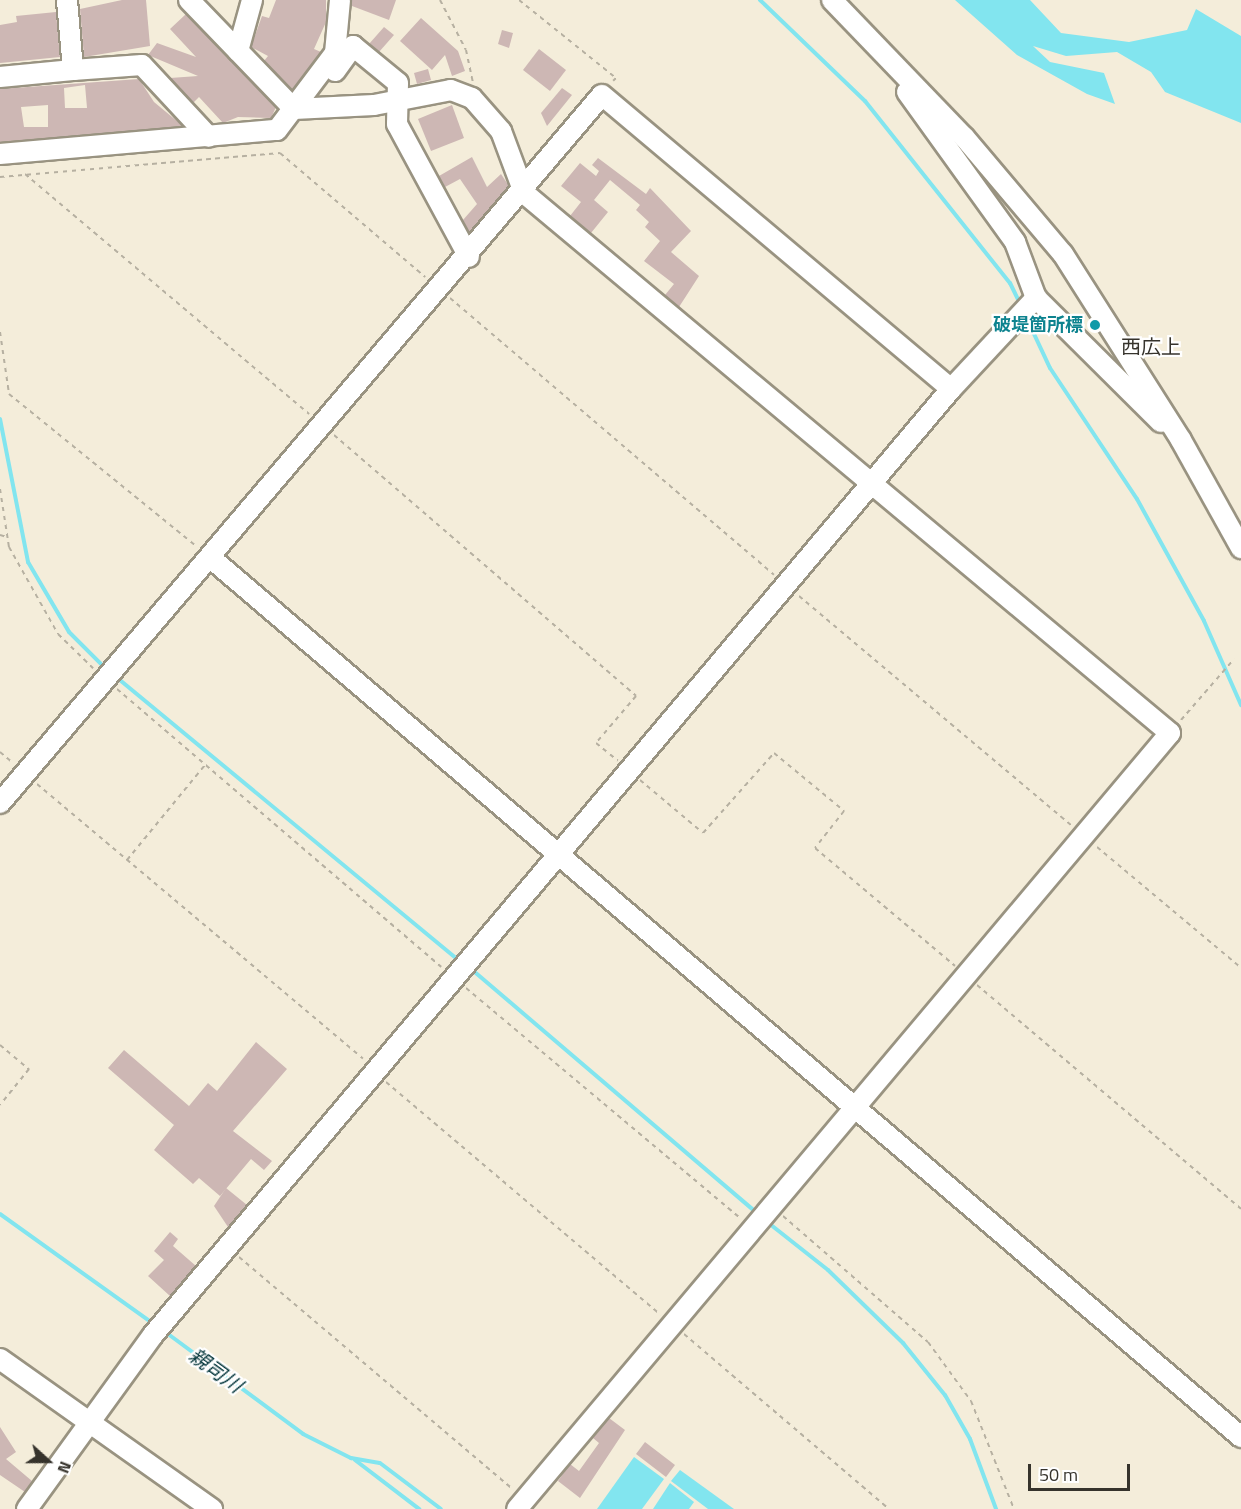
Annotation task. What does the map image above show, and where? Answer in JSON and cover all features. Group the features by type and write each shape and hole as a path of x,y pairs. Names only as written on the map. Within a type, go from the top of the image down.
{"street":[{"path":"67,0 73,70"},
{"path":"189,0 299,110 395,101 451,90 472,98 501,131 524,193 1170,733 770,1204 521,1504"},
{"path":"238,51 252,0"},
{"path":"299,110 335,53 340,0"},
{"path":"831,0 964,137 1063,254 1181,440 1241,548"},
{"path":"0,154 277,130 299,110 353,46 398,83 395,101 397,124 469,257"},
{"path":"878,48 1015,242 1036,298 1181,440"},
{"path":"0,77 142,64 209,137"},
{"path":"0,803 212,559 322,425 441,291 524,193 602,95 951,389"},
{"path":"27,1509 153,1335 453,977 560,857 870,484 951,389 1036,298"},
{"path":"212,559 851,1108 1241,1437"},
{"path":"0,1359 212,1509"}],"path":[{"path":"440,0 466,50 474,74 472,98"},
{"path":"519,0 616,78 602,95"},
{"path":"0,177 280,153 785,585 1241,968"},
{"path":"25,174 322,425 636,696 596,743 703,833 774,753 844,812 815,848 1241,1209"},
{"path":"0,332 9,394 212,559"},
{"path":"0,489 7,537 58,634 106,680 453,977 751,1227"},
{"path":"0,535 7,537"},
{"path":"1170,733 1234,659"},
{"path":"0,752 890,1509"},
{"path":"127,860 206,765"},
{"path":"0,1045 29,1069 0,1105"},
{"path":"770,1204 928,1342 971,1401 1014,1509"},
{"path":"228,1247 521,1504"}],"water":[{"path":"955,0 1030,0 1061,33 1129,42 1187,30 1196,9 1241,36 1241,123 1165,92 1151,72 1117,52 1066,56 1033,46 1050,62 1104,73 1115,104 1087,94 1017,55"},
{"path":"634,1457 664,1479 642,1509 597,1509"},
{"path":"680,1470 734,1509 708,1509 671,1481"},
{"path":"670,1483 694,1502 689,1509 653,1509"}],"building":[{"path":"122,0 146,0 150,46 84,57 80,9"},
{"path":"276,0 326,0 326,22 314,49 321,52 292,90 264,61 268,56 251,47 262,16 269,18"},
{"path":"352,0 396,0 389,20 352,6"},
{"path":"56,12 60,57 0,63 0,25 17,22 16,16"},
{"path":"186,14 276,107 271,118 238,117 223,123 199,97 193,103 170,78 198,76 148,55 157,43 196,57 170,29"},
{"path":"421,18 458,51 465,71 452,76 445,55 432,70 400,41"},
{"path":"384,27 394,35 379,52 369,44"},
{"path":"502,30 513,33 509,48 498,44"},
{"path":"539,49 566,70 550,91 523,70"},
{"path":"428,69 431,80 417,84 414,73"},
{"path":"139,79 154,102 183,126 0,142 0,89","holes":["85,85 87,108 65,108 64,88","48,105 48,127 24,127 21,107"]},
{"path":"562,88 572,95 547,126 541,113"},
{"path":"452,105 464,138 431,151 418,119"},
{"path":"472,157 487,187 501,174 509,186 469,232 463,220 477,204 460,179 445,187 439,176"},
{"path":"598,158 646,194 650,188 691,231 671,252 699,276 679,307 665,295 674,284 644,261 660,241 645,227 649,222 636,210 640,205 610,180 594,200 608,212 591,233 570,216 581,202 561,186 580,163 596,176 599,171 592,165"},
{"path":"256,1042 287,1069 233,1131 272,1161 264,1170 251,1159 220,1196 199,1178 193,1184 154,1150 174,1125 108,1068 124,1050 189,1106 208,1083 217,1091"},
{"path":"226,1188 247,1205 228,1227 214,1206"},
{"path":"170,1232 178,1239 173,1246 196,1266 170,1296 148,1276 164,1260 154,1251"},
{"path":"609,1418 625,1430 580,1498 558,1481 570,1464 579,1471 599,1443 593,1438"},
{"path":"0,1427 16,1452 6,1459 32,1481 25,1492 0,1475"},
{"path":"645,1442 675,1465 666,1477 636,1454"}],"waterway":[{"path":"760,0 865,101 1010,283 1021,306"},
{"path":"1027,319 1050,368 1137,499 1204,621 1241,705"},
{"path":"0,419 28,562 69,632 107,670"},
{"path":"115,676 461,962"},
{"path":"470,968 758,1214"},
{"name":"親司川","path":"0,1214 155,1325"},
{"path":"766,1221 828,1270 903,1343 945,1395 970,1439 996,1509"},
{"name":"親司川","path":"164,1331 303,1434 351,1458 380,1463 441,1509"},
{"path":"355,1460 419,1509"}],"place":[{"name":"破堤箇所標","path":"1095,325"}],"district":[{"name":"西広上","path":"1151,346"}]}
